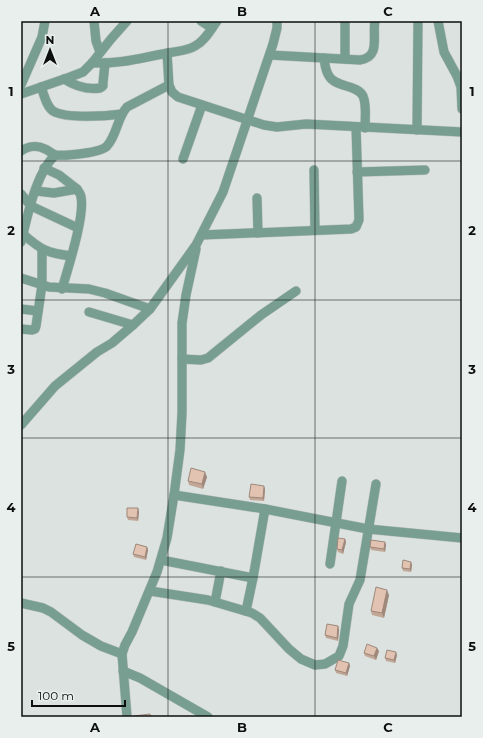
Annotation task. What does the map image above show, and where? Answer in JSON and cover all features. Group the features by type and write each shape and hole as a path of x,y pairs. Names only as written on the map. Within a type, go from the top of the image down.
{"street":[{"path":"21,85 42,37 45,21"},
{"path":"21,94 83,72 127,21"},
{"path":"92,63 134,60 195,46 206,37 215,25 201,21"},
{"path":"21,426 55,386 133,325 150,308 196,245 223,192 270,55 278,21"},
{"path":"345,21 345,58"},
{"path":"270,55 367,59 372,54 374,48 375,21"},
{"path":"417,130 418,21"},
{"path":"438,21 444,52 450,66 460,75 462,109"},
{"path":"95,23 96,41 100,52"},
{"path":"167,53 169,85 172,92 178,97 264,125 277,127 306,124 462,132"},
{"path":"202,235 350,229 356,227 359,220 357,172 364,100 359,91 335,82 329,77 324,58"},
{"path":"64,79 73,85 80,87 100,88 103,86 105,63"},
{"path":"21,151 34,146 43,148 55,155 102,150 108,146 112,139 126,107 169,85"},
{"path":"41,87 48,105 54,112 88,116 122,114"},
{"path":"183,159 202,105"},
{"path":"55,155 44,168 24,220 22,238 42,250 71,256"},
{"path":"44,168 59,176 77,189 81,196 81,210 78,228 62,288"},
{"path":"314,170 315,230"},
{"path":"357,172 425,170"},
{"path":"36,191 54,192 77,189"},
{"path":"21,194 30,206 78,228"},
{"path":"257,198 258,233"},
{"path":"127,717 122,654 125,644 132,632 158,572 167,538 174,495 181,428 182,323 196,245"},
{"path":"21,329 35,329 42,285 42,250"},
{"path":"21,278 49,287 89,289 150,308"},
{"path":"182,359 200,360 208,358 261,316 296,291"},
{"path":"21,309 38,311"},
{"path":"89,312 133,325"},
{"path":"330,564 342,481"},
{"path":"150,591 215,602 252,612 260,618 289,650 305,662 315,665 325,664 339,656 343,646 349,604 360,580 376,484"},
{"path":"174,495 265,509 368,528 462,538"},
{"path":"246,611 265,509"},
{"path":"161,560 253,578"},
{"path":"215,602 221,571"},
{"path":"21,603 44,608 82,635 101,646 122,654"},
{"path":"123,671 140,678 208,717"}],"building":[{"path":"191,468 205,472 202,484 188,481"},
{"path":"251,484 264,486 263,498 249,497"},
{"path":"127,508 138,508 137,518 127,517"},
{"path":"338,538 345,539 342,550 337,549"},
{"path":"371,540 385,542 384,549 370,547"},
{"path":"136,544 147,547 145,557 133,554"},
{"path":"403,560 411,562 410,569 402,568"},
{"path":"376,587 387,590 382,613 371,611"},
{"path":"327,624 338,626 337,638 325,635"},
{"path":"367,644 377,648 374,656 364,653"},
{"path":"387,650 396,652 394,660 385,658"},
{"path":"338,660 349,663 346,673 335,670"},
{"path":"150,714 151,717 134,716"}]}
